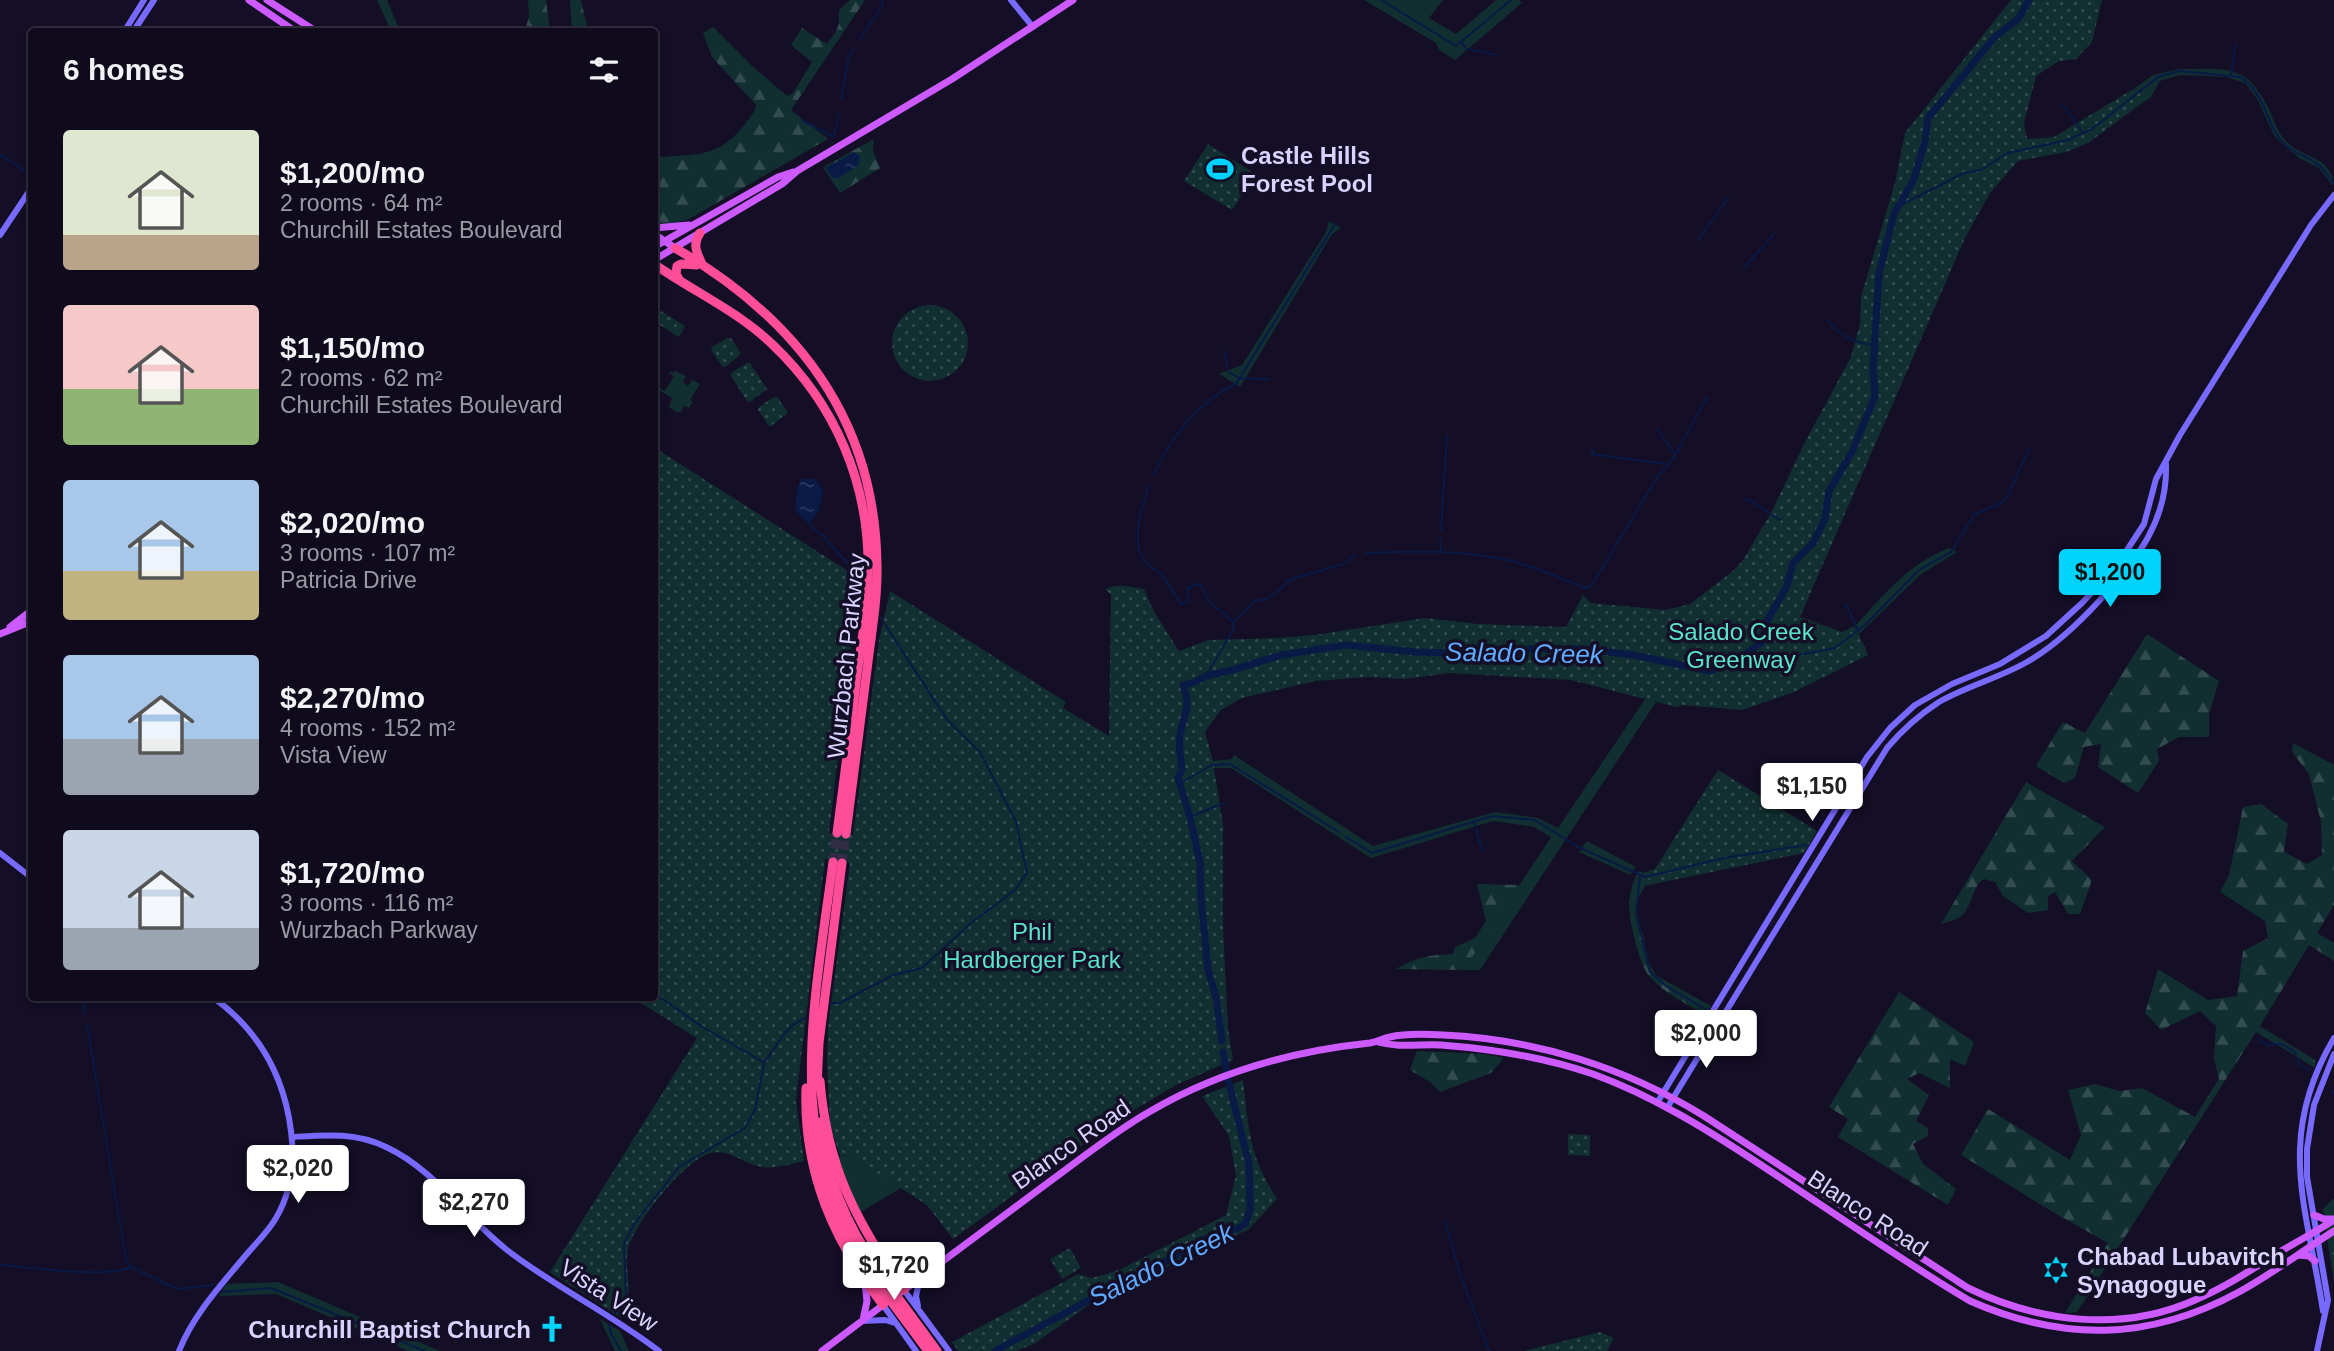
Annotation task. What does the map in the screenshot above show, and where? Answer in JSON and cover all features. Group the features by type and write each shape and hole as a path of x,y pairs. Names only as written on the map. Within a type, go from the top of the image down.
{"highway":[{"path":"658,274 676,279 679,265 702,266 695,248 696,238 700,233"},
{"name":"Wurzbach Parkway","path":"658,265 750,325 783,354 823,405 839,434 856,476 867,534 868,586 841,833 877,580 876,534 868,487 841,413 805,355 750,299 675,248"},
{"path":"883,1306 875,1277 834,1188 824,1150 819,1115 818,1058 838,862 811,1045 816,1147 845,1232 875,1277 928,1351"},
{"path":"875,1277 904,1290"},
{"path":"875,1277 944,1349"}],"main road":[{"path":"249,0 290,28"},
{"path":"267,0 311,28"},
{"path":"658,245 778,177 796,171 928,94 1073,0"},
{"path":"658,259 782,184 796,171"},
{"path":"740,209 740,204 750,192"},
{"path":"658,228 693,225"},
{"name":"Wurzbach Parkway","path":"658,237 675,248"},
{"path":"4,632 28,613"},
{"path":"4,632 28,623"},
{"name":"Blanco Road","path":"822,1351 1122,1129 1188,1091 1246,1068 1310,1051 1377,1042 1390,1037 1418,1035 1485,1039 1566,1055 1616,1071 1673,1098 1977,1292 2003,1303 2063,1319 2090,1320 2148,1314 2201,1297 2225,1286 2334,1219"},
{"name":"Blanco Road","path":"1377,1042 1390,1046 1431,1045 1484,1049 1545,1059 1594,1074 1657,1103 1714,1134 1973,1303 2002,1316 2039,1325 2099,1331 2149,1326 2204,1308 2240,1292 2334,1231"},
{"path":"1594,1074 1608,1075 1616,1071"},
{"path":"1714,1134 1717,1125"},
{"path":"1755,1161 1760,1153"},
{"path":"1807,1195 1813,1187"},
{"path":"2314,1215 2334,1219"},
{"path":"2297,1255 2309,1256 2315,1261"},
{"path":"862,1321 875,1277 900,1274 922,1276"},
{"path":"1973,1303 1977,1292"},
{"path":"2201,1297 2204,1308"}],"street":[{"path":"126,28 144,0"},
{"path":"136,28 153,0"},
{"path":"1011,0 1033,27"},
{"path":"0,235 28,192"},
{"path":"1657,1103 1878,742 1900,718 1935,692 2022,652 2068,617 2118,564 2137,538 2149,509 2156,479 2195,411 2311,225 2334,195"},
{"path":"1667,1108 1887,748 1922,714 1948,698 2027,662 2053,644 2090,611 2127,571 2146,544 2164,496 2165,463"},
{"path":"0,853 28,875"},
{"path":"179,1351 187,1332 204,1306 269,1229 282,1207 292,1171 292,1137 284,1092 270,1059 249,1029 217,1001"},
{"path":"2317,1351 2328,1300 2319,1241 2314,1233 2299,1178 2300,1138 2312,1082 2334,1038"},
{"path":"2324,1317 2312,1246 2314,1215 2307,1177 2308,1139 2317,1095 2334,1054"},
{"name":"Vista View","path":"292,1137 342,1134 393,1150 421,1170 509,1251 659,1351"},
{"path":"919,1311 916,1296 922,1276"},
{"path":"904,1290 944,1349"},
{"path":"883,1306 916,1351"},
{"path":"896,1325 898,1318 906,1311 919,1311"},
{"path":"862,1321 885,1320 896,1325"}],"green space":[{"path":"377,0 387,0 399,28 390,28"},
{"path":"528,0 546,0 550,28 526,28 529,16"},
{"path":"570,0 581,0 587,27 572,28"},
{"path":"851,0 865,0 791,110 828,139 687,220 658,223 658,157 701,153 724,145 755,110 756,105 712,57 703,33 713,27 787,96 793,93 812,62 791,45 802,28 827,44 837,29 839,11"},
{"path":"1364,0 1443,0 1429,18 1456,34 1496,0 1519,0 1522,3 1455,60 1439,50 1436,43"},
{"name":"Phil Hardberger Park","path":"2011,0 2102,0 2092,42 2076,59 2059,61 2036,76 2024,123 2027,139 2054,137 2135,88 2147,96 2143,102 2088,143 2066,152 2018,161 1990,193 1965,238 1800,617 1842,632 1855,626 1868,655 1792,693 1742,710 1683,705 1676,707 1571,680 1450,673 1404,679 1368,677 1316,681 1242,698 1221,710 1205,732 1213,761 1223,825 1223,926 1228,1028 1233,1060 1178,1084 1117,1120 953,1239 927,1205 849,1155 840,1156 830,1124 828,1027 850,863 825,859 796,1100 804,1161 778,1167 762,1167 718,1152 700,1158 688,1167 650,1209 632,1238 627,1258 628,1298 620,1317 550,1272 697,1038 638,1001 658,1001 658,450 859,578 829,833 853,835 879,640 890,591 1066,702 1063,708 1109,736 1111,595 1105,589 1110,587 1144,589 1153,610 1179,651 1208,640 1314,635 1425,618 1478,624 1566,627 1583,595 1591,603 1666,610 1690,604 1743,560 1771,513 1805,442 1851,357 1860,324 1861,297 1895,183 1905,133"},
{"path":"2179,69 2222,69 2243,76 2260,94 2284,139 2321,162 2331,174 2334,183 2332,185 2319,168 2299,158 2275,137 2256,97 2245,83 2227,77 2180,75 2160,81 2151,97 2088,143 2143,102 2146,96 2135,88 2153,75"},
{"path":"874,139 873,151 880,168 840,193 824,169 825,166"},
{"path":"1208,144 1255,174 1232,210 1184,181"},
{"path":"1329,221 1341,228 1332,234 1240,387 1219,374 1242,365 1326,232"},
{"path":"930,305 944,308 957,316 965,329 968,343 965,357 957,370 944,378 930,381 916,378 903,370 895,357 892,343 895,329 903,316 916,308"},
{"path":"661,311 685,326 679,337 658,324"},
{"path":"731,338 741,354 725,367 711,350"},
{"path":"750,363 767,389 750,402 731,376 731,373"},
{"path":"671,371 686,376 683,382 688,386 692,380 700,384 690,400 693,402 689,408 684,406 681,412 669,407 672,398 659,390 660,388 665,391 674,376 669,373"},
{"path":"777,397 788,413 769,426 758,410"},
{"path":"1949,548 1957,552 1920,575 1858,635 1855,626 1886,592 1921,562"},
{"path":"2147,634 2219,681 2209,714 2209,737 2179,737 2157,749 2159,761 2138,793 2098,767 2101,744 2084,747 2075,778 2064,783 2036,766 2063,722 2085,733"},
{"path":"1645,699 1656,702 1480,970 1457,970 1465,968 1551,837 1534,827 1493,821 1371,858 1231,768 1214,768 1213,761 1232,759 1234,755 1373,846 1495,812 1538,818 1558,828"},
{"path":"2293,743 2334,765 2334,905 2317,933 2334,943 2334,961 2309,945 2260,1026 2315,1060 2315,1068 2256,1032 2077,1312 2065,1313 2108,1243 1961,1155 1988,1109 2070,1160 2081,1135 2068,1090 2095,1084 2119,1091 2142,1088 2195,1117 2219,1079 2214,1058 2216,1026 2200,1011 2161,1030 2145,1013 2158,969 2208,1000 2237,996 2243,951 2268,938 2265,921 2220,892 2229,875 2243,807 2261,804 2288,824 2284,852 2307,864 2322,855 2321,822 2309,774 2292,752"},
{"path":"1718,770 1817,831 1804,853 1644,886"},
{"path":"2026,782 2105,827 2072,861 2092,880 2080,914 2068,914 2055,892 2048,896 2048,910 2028,913 2003,896 1995,882 1984,879 1977,887 1967,910 1956,919 1941,924"},
{"path":"1587,841 1636,867 1630,875 1579,852"},
{"path":"1655,869 1637,900 1637,913 1650,966 1657,976 1711,1006 1705,1015 1676,998 1650,977 1635,942 1629,903 1633,883 1638,871 1643,873"},
{"path":"1477,884 1520,885 1465,968 1396,969 1423,957 1453,954 1455,947 1475,938 1486,921"},
{"path":"1899,992 1974,1042 1965,1066 1950,1059 1950,1088 1919,1073 1907,1079 1929,1095 1916,1121 1928,1128 1928,1136 1913,1144 1923,1164 1956,1189 1948,1205 1838,1137 1848,1119 1829,1107"},
{"path":"1417,1051 1484,1054 1504,1058 1491,1073 1440,1092 1430,1082 1410,1070"},
{"path":"1243,1080 1252,1142 1261,1169 1277,1199 1248,1230 1186,1256 1148,1278 1103,1295 1034,1344 1016,1351 958,1351 952,1342 1078,1274 1092,1278 1119,1270 1226,1215 1236,1176 1229,1136 1202,1096"},
{"path":"1568,1134 1590,1135 1590,1156 1568,1155"},
{"path":"849,1155 901,1188 859,1213 838,1157"},
{"path":"2334,1198 2334,1283 2323,1209"},
{"path":"1070,1248 1081,1268 1062,1279 1050,1259"},
{"path":"278,1282 440,1351 408,1351 276,1294 219,1296 226,1284"},
{"path":"600,1319 620,1331 629,1351 615,1351"},
{"path":"1600,1332 1614,1338 1607,1351 1524,1351"}],"water":[{"path":"854,152 860,156 859,165 837,179 831,176 826,168"},
{"path":"801,479 816,479 823,491 819,511 809,524 795,510"}],"waterway":[{"path":"860,39 882,6 883,0"},
{"path":"1381,0 1456,46 1511,0"},
{"name":"Salado Creek","path":"1195,682 1206,676 1282,655 1346,645 1415,652 1493,654 1530,649 1583,649 1633,655 1710,671 1743,656 1762,642 1766,623 1787,586 1793,563 1813,543 1825,519 1829,491 1852,452 1875,396 1873,369 1879,273 1894,214 1914,179 1925,141 1928,118 1994,38 2019,18 2029,0"},
{"path":"1462,43 1467,49 1496,55"},
{"path":"2231,75 2235,45"},
{"path":"841,99 849,56 853,50"},
{"path":"1899,206 1964,173 1981,170 2008,153 2068,140 2092,129 2158,77 2179,71 2240,77 2254,89 2283,143 2320,166 2334,184"},
{"path":"2063,105 2083,133"},
{"path":"802,120 834,137 839,114"},
{"path":"0,154 28,173"},
{"path":"1698,240 1728,198"},
{"path":"1154,474 1168,447 1187,422 1210,400 1236,384 1335,224"},
{"path":"1744,269 1774,234"},
{"path":"1828,321 1848,338 1874,345"},
{"path":"1224,352 1228,368"},
{"path":"1229,372 1239,378 1268,379"},
{"path":"1366,553 1434,552 1486,556 1524,565 1585,588 1592,585 1656,479 1673,459 1707,397"},
{"path":"1657,429 1675,454"},
{"path":"1441,530 1447,435"},
{"path":"1592,449 1592,454 1666,464"},
{"path":"1743,656 1799,655 1835,648 1866,624 1919,570 1951,552 1974,515 2005,501 2029,450"},
{"path":"1149,486 1138,527 1138,544 1142,556 1165,579 1181,604 1189,601 1187,589 1201,585 1208,600 1233,622"},
{"path":"1746,498 1780,520"},
{"path":"809,524 858,575"},
{"path":"1440,539 1441,552"},
{"path":"1206,676 1233,630 1233,622 1255,601 1266,599 1291,579 1343,564 1355,556"},
{"path":"1846,604 1858,631"},
{"path":"830,1003 840,1003 893,975 922,968 971,923 1014,891 1027,873 1016,822 980,752 948,721 880,617"},
{"name":"Salado Creek","path":"1191,683 1183,685 1187,705 1180,735 1182,769 1178,778 1200,862 1208,970 1216,997 1222,1041"},
{"path":"1179,784 1212,765 1230,764 1339,832"},
{"path":"1190,817 1224,803"},
{"path":"1346,837 1372,853 1492,816 1535,820 1578,847 1645,877 1724,858 1806,845"},
{"path":"1474,822 1482,850"},
{"path":"1640,877 1636,914 1650,972 1666,986 1707,1010"},
{"path":"658,996 701,1026 763,1062"},
{"path":"83,1001 85,1013"},
{"path":"614,1314 622,1306 626,1294 624,1244 634,1224 679,1167 745,1128 755,1110 764,1063 784,1034 806,1017"},
{"path":"87,1025 126,1260 131,1267 177,1289 213,1285"},
{"path":"2258,1039 2268,1045 2282,1044 2295,1052 2299,1064 2309,1070"},
{"name":"Salado Creek","path":"995,1351 1160,1265 1193,1244 1246,1223 1250,1209 1249,1164 1223,1052"},
{"path":"1445,1221 1460,1274 1489,1351"},
{"path":"0,1265 86,1272 131,1267"},
{"path":"222,1292 271,1288 425,1351"},
{"path":"609,1324 611,1334 621,1351"}],"tunnel":[{"path":"833,862 837,833"},
{"path":"842,863 846,834"}],"place":[{"name":"Castle Hills Forest Pool","path":"1220,169"},
{"name":"Chabad Lubavitch Synagogue","path":"2056,1270"},
{"name":"Churchill Baptist Church","path":"552,1329"}],"park label":[{"name":"Salado Creek Greenway","path":"1741,645"}]}
